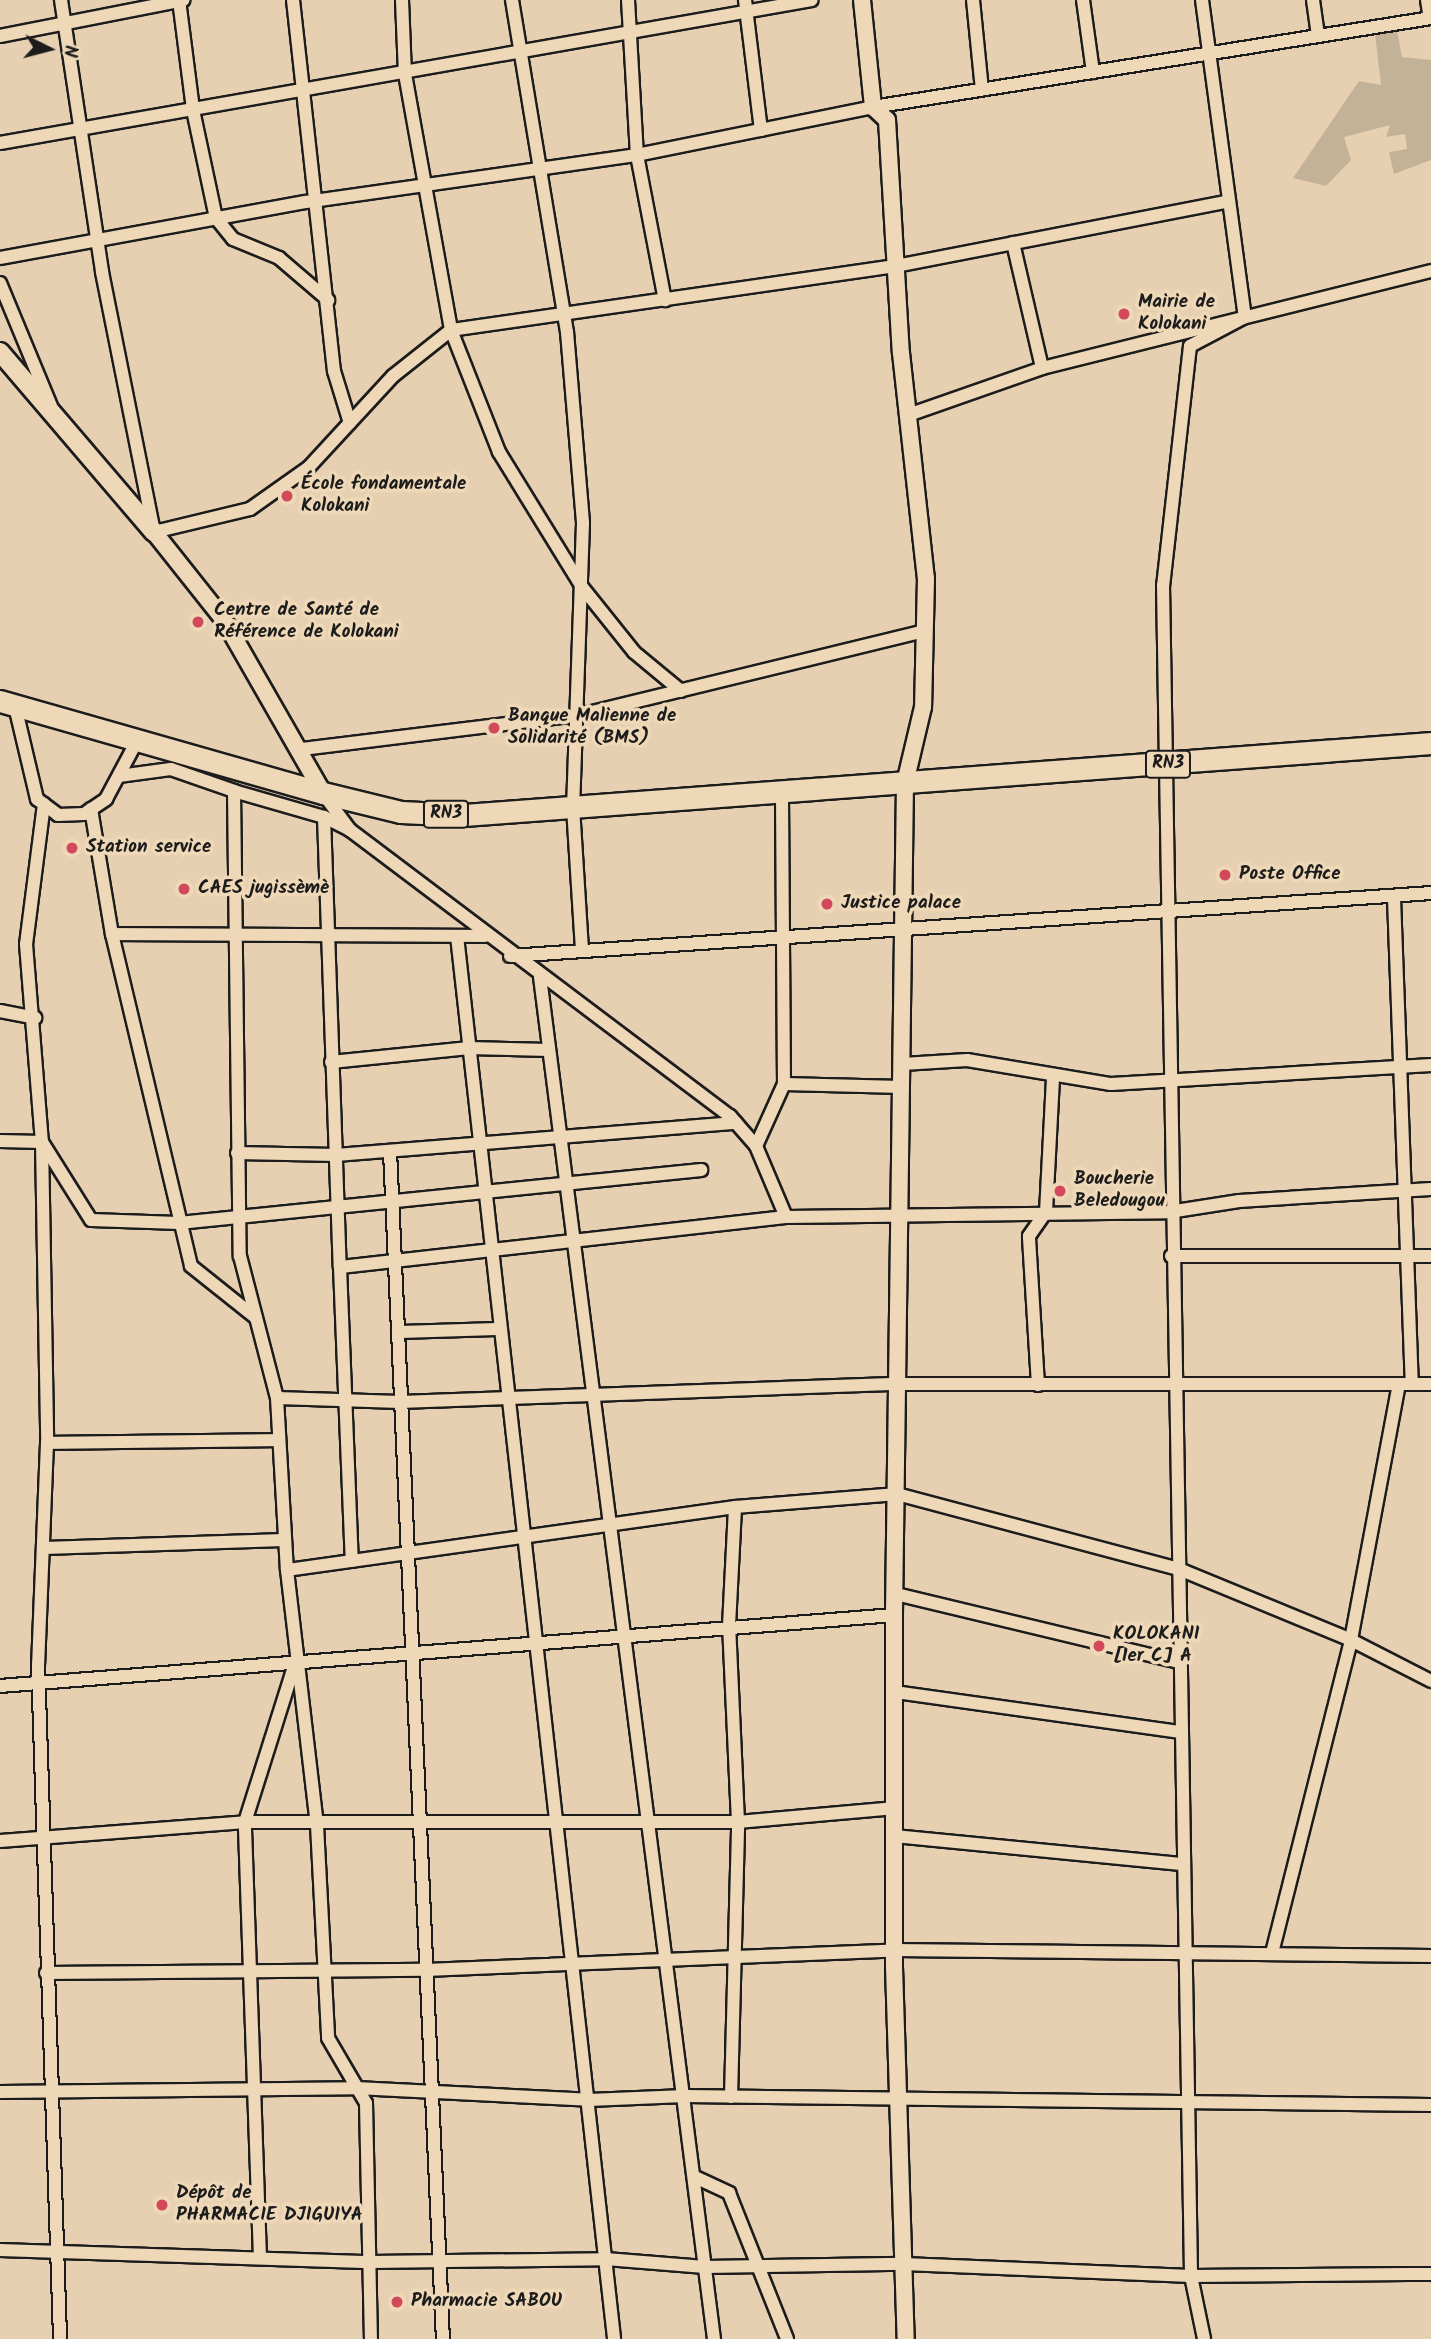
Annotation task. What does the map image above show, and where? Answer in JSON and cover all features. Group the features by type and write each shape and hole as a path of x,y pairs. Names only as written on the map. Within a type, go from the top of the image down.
{"highway":[{"name":"RN3","path":"7,703 323,793 401,812 573,807 1431,743"}],"main road":[{"path":"0,352 154,532"}],"street":[{"path":"61,0 97,240 154,532 224,620 302,748 323,793 350,830"},
{"path":"0,36 64,21 180,0 193,110 216,218 233,239 279,258 328,300"},
{"path":"293,0 303,91 320,200 334,371 350,423"},
{"path":"402,0 405,74 451,330 499,452 582,587 634,652 681,691"},
{"path":"512,0 518,52 564,316 583,523 580,715 573,807 582,951"},
{"path":"628,0 632,31 637,155 665,300"},
{"path":"0,144 80,128 405,74 632,31 746,6 813,0"},
{"path":"862,0 873,107 887,120 896,266 911,414 925,631 923,707 905,783 894,1615 894,1950 906,2339"},
{"path":"972,0 982,90"},
{"path":"1083,0 1093,72"},
{"path":"1202,0 1245,317"},
{"path":"1313,0 1318,36"},
{"path":"0,258 320,200 637,155 873,107 1431,18 1427,0"},
{"path":"746,6 761,130"},
{"path":"154,532 250,509 309,467 393,376 451,330 564,316 896,266 1229,201"},
{"path":"1013,243 1042,368"},
{"path":"911,414 1042,368 1431,271"},
{"path":"0,283 57,419"},
{"path":"1204,2339 1191,2276 1183,1949 1176,1385 1169,1212 1169,913 1163,585 1190,346 1245,317"},
{"path":"302,748 580,715 925,631"},
{"path":"7,703 37,799 58,815 91,809 119,776 137,741"},
{"path":"119,776 171,769 234,791 324,817 350,830 510,956 736,1123 756,1146 786,1217"},
{"path":"234,791 233,935 240,1256 277,1398 286,1570 317,1825 327,1973 328,2038 366,2103 371,2339"},
{"path":"756,1146 784,1084 779,939 782,792"},
{"path":"44,804 26,944 35,1018 42,1142 47,1443 41,1678 42,1841 60,2339"},
{"path":"91,809 112,934 191,1266 255,1317"},
{"path":"324,817 325,936 352,1561"},
{"path":"510,956 1394,898 1431,893"},
{"path":"1272,1953 1351,1640 1405,1384 1412,1257 1394,898"},
{"path":"112,934 485,936"},
{"path":"457,936 521,1536 561,1824 614,2339"},
{"path":"540,977 572,1241 612,1523 624,1637 669,1955 714,2339"},
{"path":"0,1011 35,1018"},
{"path":"331,1062 469,1048 549,1049"},
{"path":"903,1065 967,1060 1053,1077 1111,1084 1431,1066"},
{"path":"1038,1385 1030,1236 1038,1216 1046,1212 1053,1077"},
{"path":"784,1084 902,1087"},
{"path":"237,1153 336,1156 736,1123"},
{"path":"0,1141 42,1142"},
{"path":"42,1142 91,1220 179,1223 392,1199 701,1170"},
{"path":"390,1151 410,1651 443,2339"},
{"path":"340,1267 395,1265 572,1241 786,1217 900,1220 1169,1212 1239,1200 1431,1189"},
{"path":"1171,1256 1431,1256"},
{"path":"398,1332 499,1329"},
{"path":"277,1398 400,1402 898,1384 1431,1384"},
{"path":"47,1443 279,1440"},
{"path":"286,1570 735,1507 897,1494 1179,1569 1351,1640 1431,1681"},
{"path":"731,2097 738,1822 729,1626 735,1507"},
{"path":"43,1548 285,1540"},
{"path":"896,1594 1179,1662"},
{"path":"0,1686 41,1678 410,1651 535,1646 729,1626 894,1615"},
{"path":"260,2258 245,1822 296,1660"},
{"path":"895,1692 1180,1732"},
{"path":"0,1841 42,1841 245,1822 419,1827 738,1822 895,1808"},
{"path":"895,1836 1183,1864"},
{"path":"46,1973 327,1973 575,1963 669,1955 894,1950 1183,1949 1431,1956"},
{"path":"0,2092 51,2095 356,2088 432,2095 589,2100 685,2096 1187,2105 1431,2105"},
{"path":"695,2177 729,2193 755,2266 787,2339"},
{"path":"0,2250 56,2249 371,2262 439,2258 606,2259 705,2267 904,2264 1191,2276 1431,2274"}],"shaded area":[{"path":"1397,30 1402,57 1431,60 1431,160 1394,174 1389,152 1407,149 1405,134 1386,137 1390,125 1344,137 1351,160 1326,186 1293,178 1359,81 1381,85 1375,34"}],"place":[{"name":"Mairie de Kolokani","path":"1124,314"},
{"name":"École fondamentale Kolokani","path":"287,496"},
{"name":"Centre de Santé de Référence de Kolokani","path":"198,622"},
{"name":"Banque Malienne de Solidarité (BMS)","path":"494,728"},
{"name":"Station service","path":"72,848"},
{"name":"Poste Office","path":"1225,875"},
{"name":"CAES jugissèmè","path":"184,889"},
{"name":"Justice palace","path":"827,904"},
{"name":"Boucherie Beledougou","path":"1060,1191"},
{"name":"KOLOKANI [1er C] A","path":"1099,1646"},
{"name":"Dépôt de PHARMACIE DJIGUIYA","path":"162,2205"},
{"name":"Pharmacie SABOU","path":"397,2302"}]}
